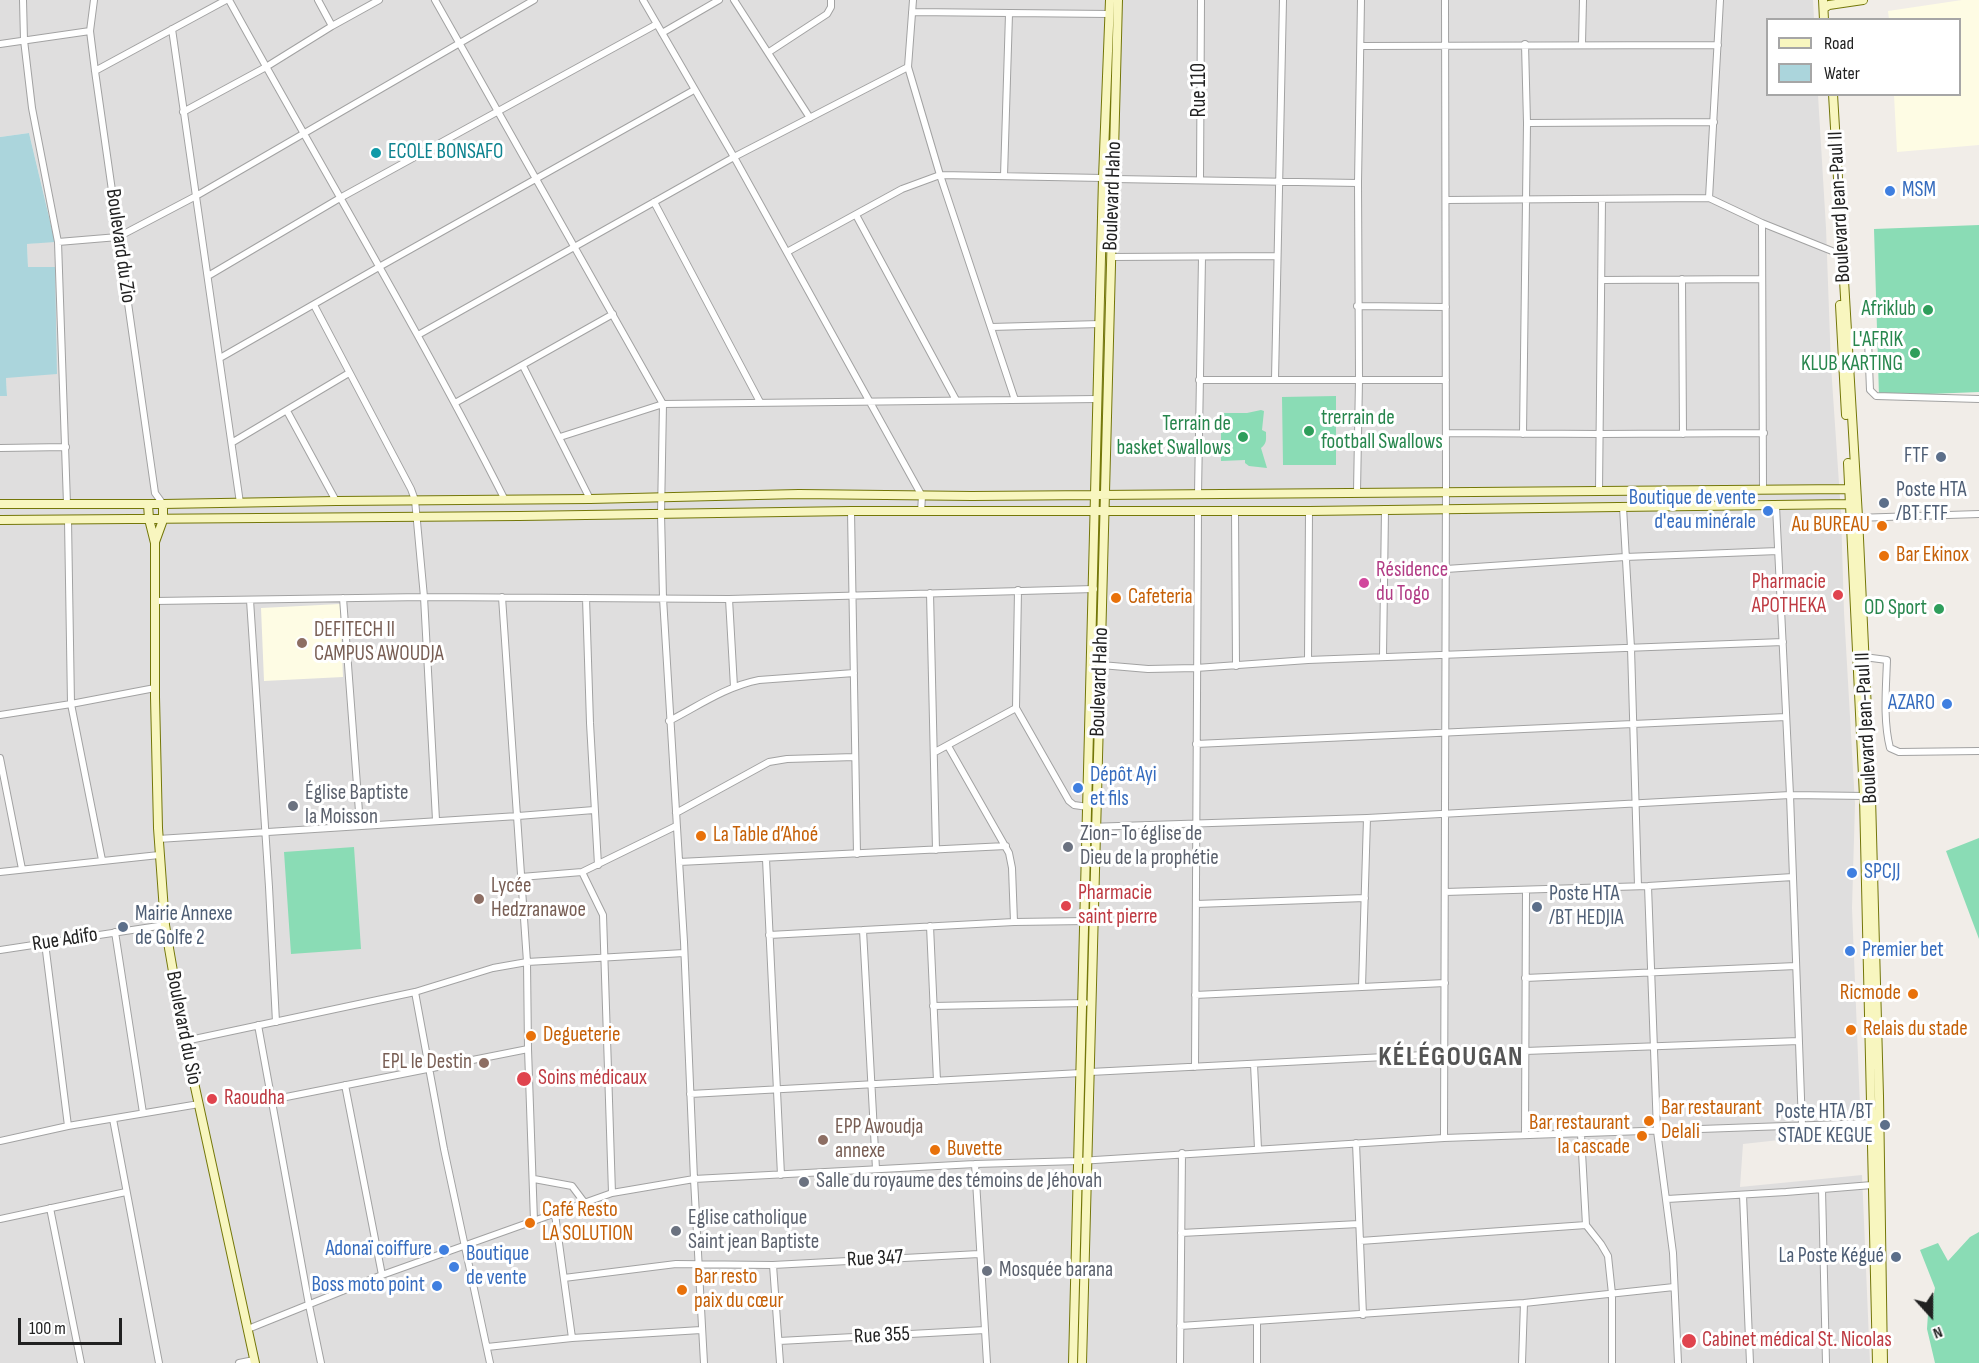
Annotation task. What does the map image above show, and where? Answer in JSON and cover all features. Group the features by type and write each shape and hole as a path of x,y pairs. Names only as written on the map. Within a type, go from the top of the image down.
{"main road":[{"name":"Boulevard Haho","path":"1082,1363 1084,1002 1101,665 1101,494 1098,399 1110,0"},
{"name":"Boulevard Haho","path":"1101,494 1114,179 1118,0"},
{"path":"1826,3 1863,0"},
{"path":"1824,18 1826,3"},
{"path":"1826,3 1830,18"},
{"name":"Boulevard Jean-Paul II","path":"1828,96 1864,657 1876,1363"},
{"name":"Boulevard Jean-Paul II","path":"1833,96 1848,341 1853,488"},
{"path":"0,504 590,499 799,494 922,496 1853,488"},
{"path":"0,520 851,511 1309,511 1776,506 1854,503"},
{"name":"Boulevard du Sio","path":"148,504 155,543 158,839 165,925 185,1041 255,1361"},
{"name":"Boulevard du Sio","path":"155,543 163,520 163,504"},
{"name":"Boulevard Haho","path":"1092,828 1088,807 1094,589 1101,511"},
{"name":"Boulevard Jean-Paul II","path":"1855,518 1879,1096 1883,1363"},
{"name":"Boulevard Haho","path":"1085,1073 1093,1008 1089,921"},
{"name":"Boulevard Haho","path":"1073,1363 1083,1161"}],"street":[{"path":"23,0 24,40 34,118 58,242 67,504"},
{"name":"Boulevard du Zio","path":"93,0 90,31 118,237 155,493 163,504"},
{"path":"95,71 227,0 418,335 505,500"},
{"path":"318,0 332,26"},
{"path":"183,112 266,67 379,0"},
{"path":"435,0 663,404 661,514 663,598 684,953 704,1363"},
{"path":"58,242 118,237 196,196 534,0"},
{"path":"643,0 734,157 922,496 921,512"},
{"path":"662,33 719,0"},
{"path":"734,0 810,118"},
{"path":"769,52 827,14 831,7 831,0"},
{"path":"913,0 908,67 940,175 1016,400"},
{"name":"Rue 110","path":"1200,180 1201,0"},
{"path":"1275,380 1283,0"},
{"path":"1357,492 1361,0"},
{"path":"1444,1138 1445,0"},
{"path":"1582,44 1583,0"},
{"path":"1709,198 1720,0"},
{"path":"912,12 1109,14"},
{"path":"1004,176 1009,14"},
{"path":"208,276 340,198 657,24"},
{"path":"172,29 240,503"},
{"path":"0,44 90,31"},
{"path":"1523,434 1527,123 1525,44"},
{"path":"1361,46 1718,45"},
{"path":"418,335 734,157 908,67"},
{"path":"220,358 694,90"},
{"path":"1527,123 1714,122"},
{"path":"787,252 902,189 940,175 1103,178"},
{"path":"1114,179 1358,183"},
{"path":"1446,200 1709,198 1762,223 1837,253"},
{"path":"1599,491 1602,199"},
{"path":"654,202 760,402"},
{"path":"856,215 956,400"},
{"path":"1762,223 1763,490"},
{"path":"1111,257 1277,256"},
{"path":"1198,494 1202,257"},
{"path":"1682,279 1683,434"},
{"path":"1602,280 1762,279"},
{"path":"314,305 411,489 415,501 424,597 436,820"},
{"path":"1358,306 1446,307"},
{"path":"455,403 614,314"},
{"path":"991,327 1100,324"},
{"path":"1848,341 1868,340 1870,390 1876,396 1979,399"},
{"path":"524,366 590,499"},
{"path":"233,442 350,373"},
{"path":"1199,380 1446,380"},
{"path":"560,437 663,404 1098,399"},
{"path":"287,411 336,501"},
{"path":"1446,433 1764,433"},
{"path":"0,448 66,447"},
{"path":"148,504 155,493"},
{"path":"1776,506 1790,795 1802,1125"},
{"path":"1623,507 1631,648 1638,886"},
{"path":"1383,657 1384,509"},
{"path":"1195,1067 1198,510"},
{"path":"1235,510 1236,666"},
{"path":"851,511 857,854"},
{"path":"1308,660 1309,511"},
{"path":"1855,518 1979,514"},
{"path":"68,520 71,704 102,860"},
{"path":"1446,569 1625,557 1778,551"},
{"path":"154,601 424,597 729,598 1094,589"},
{"path":"1018,590 1016,708 1069,801 1074,805 1088,807"},
{"path":"930,593 936,850"},
{"path":"502,597 527,962 534,1221"},
{"path":"344,598 360,825"},
{"path":"586,598 598,865"},
{"path":"729,598 734,687"},
{"path":"250,600 276,1022"},
{"path":"1101,665 1148,669 1196,668 1308,660 1783,642"},
{"path":"1864,657 1887,660 1887,725 1890,748 1899,752 1979,751"},
{"path":"669,721 734,687 759,680 854,673"},
{"path":"0,715 155,688"},
{"path":"935,752 1016,708"},
{"path":"1196,744 1786,717"},
{"path":"948,746 1006,846 1012,868 1014,922"},
{"path":"676,813 769,762 787,759 855,757"},
{"path":"0,758 22,869"},
{"path":"1092,828 1367,818 1790,795 1867,796"},
{"path":"158,839 594,810"},
{"path":"1362,987 1367,818"},
{"path":"521,877 582,872 676,826"},
{"path":"679,862 1006,846"},
{"path":"0,872 159,855"},
{"path":"766,859 782,1174"},
{"path":"582,872 603,915 612,1192"},
{"path":"1445,892 1648,886 1793,878"},
{"path":"1648,886 1657,1131 1673,1253 1678,1363"},
{"path":"1525,1135 1526,890"},
{"path":"1196,904 1365,898"},
{"path":"769,935 1014,922 1089,921"},
{"name":"Rue Adifo","path":"0,950 165,925"},
{"path":"930,926 937,1081"},
{"path":"864,930 876,1169"},
{"path":"115,932 143,1113"},
{"path":"45,943 68,1126"},
{"path":"185,1041 415,992 493,968 527,962 684,953"},
{"path":"1525,978 1796,966"},
{"path":"1195,995 1445,983"},
{"path":"415,992 444,1149 490,1363"},
{"path":"933,1006 1084,1002 1093,1008"},
{"path":"258,1025 321,1363"},
{"path":"1525,1051 1798,1041"},
{"path":"271,1100 528,1049"},
{"path":"690,1094 1444,1054"},
{"path":"1254,1064 1258,1149"},
{"path":"345,1085 382,1275"},
{"path":"0,1141 68,1126 199,1104"},
{"path":"113,1119 159,1363"},
{"path":"248,1329 382,1275 612,1192 694,1179 975,1164 1083,1161 1444,1138 1871,1123"},
{"path":"1581,1134 1586,1225 1608,1256 1612,1294 1612,1363"},
{"path":"1356,1143 1363,1315"},
{"path":"1179,1363 1182,1153"},
{"path":"975,1164 987,1363"},
{"path":"534,1179 572,1186 584,1202"},
{"path":"1667,1199 1872,1185"},
{"path":"1822,1189 1826,1363"},
{"path":"0,1219 126,1192"},
{"path":"1743,1195 1749,1363"},
{"path":"50,1208 81,1363"},
{"path":"555,1214 572,1338"},
{"path":"1181,1233 1359,1224"},
{"path":"1360,1241 1586,1225"},
{"name":"Rue 347","path":"564,1278 651,1266 773,1265 979,1254"},
{"path":"773,1265 780,1363"},
{"path":"1180,1326 1524,1303 1674,1287"},
{"path":"1522,1363 1524,1303"},
{"path":"1257,1321 1257,1363"},
{"path":"487,1347 572,1338 701,1330"},
{"name":"Rue 355","path":"779,1341 985,1330"},
{"path":"239,1363 255,1361"}],"shaded area":[{"path":"0,0 1813,0 1814,18 1766,18 1766,96 1818,96 1855,804 1852,908 1861,1131 1743,1144 1740,1187 1862,1175 1870,1363 0,1363 0,396 7,395 6,378 28,268 27,244 55,241 29,133 0,137"},
{"path":"1962,0 1979,0 1979,145 1897,152 1894,96 1961,96 1961,18 1889,18 1888,11"},
{"name":"DEFITECH II CAMPUS AWOUDJA","path":"340,604 343,677 264,681 261,608"}],"green space":[{"name":"Afriklub","path":"1979,225 1979,392 1879,396 1874,229"},
{"name":"trerrain de football Swallows","path":"1336,396 1336,465 1283,465 1282,397"},
{"name":"Terrain de basket Swallows","path":"1264,411 1262,430 1266,432 1266,437 1261,448 1267,468 1249,466 1245,460 1221,461 1221,413 1247,413"},
{"path":"1979,838 1979,939 1946,851"},
{"path":"354,847 361,949 291,954 284,852"},
{"path":"1979,1232 1979,1363 1935,1363 1927,1329 1929,1298 1933,1298 1935,1288 1920,1250 1938,1243 1948,1261 1970,1237"}],"water":[{"path":"29,133 55,242 27,244 28,267 55,267 57,374 6,378 7,396 0,396 0,137"}],"place":[{"name":"ECOLE BONSAFO","path":"376,153"},
{"name":"MSM","path":"1890,191"},
{"name":"Afriklub","path":"1928,310"},
{"name":"L'AFRIK KLUB KARTING","path":"1915,353"},
{"name":"trerrain de football Swallows","path":"1309,431"},
{"name":"Terrain de basket Swallows","path":"1243,437"},
{"name":"FTF","path":"1941,457"},
{"name":"Poste HTA /BT FTF","path":"1884,503"},
{"name":"Boutique de vente d'eau minérale","path":"1768,511"},
{"name":"Au BUREAU","path":"1882,526"},
{"name":"Bar Ekinox","path":"1884,556"},
{"name":"Résidence du Togo","path":"1364,583"},
{"name":"Pharmacie APOTHEKA","path":"1838,595"},
{"name":"Cafeteria","path":"1116,598"},
{"name":"OD Sport","path":"1939,609"},
{"name":"DEFITECH II CAMPUS AWOUDJA","path":"302,643"},
{"name":"AZARO","path":"1947,704"},
{"name":"Dépôt Ayi et fils","path":"1078,788"},
{"name":"Église Baptiste la Moisson","path":"293,806"},
{"name":"La Table d’Ahoé","path":"701,836"},
{"name":"Zion- To église de Dieu de la prophétie","path":"1068,847"},
{"name":"SPCJJ","path":"1852,873"},
{"name":"Lycée Hedzranawoe","path":"479,899"},
{"name":"Pharmacie saint pierre","path":"1066,906"},
{"name":"Poste HTA /BT HEDJIA","path":"1537,907"},
{"name":"Mairie Annexe de Golfe 2","path":"123,927"},
{"name":"Premier bet","path":"1850,951"},
{"name":"Ricmode","path":"1913,994"},
{"name":"Relais du stade","path":"1851,1030"},
{"name":"Degueterie","path":"531,1036"},
{"name":"EPL le Destin","path":"484,1063"},
{"name":"Soins médicaux","path":"524,1079"},
{"name":"Raoudha","path":"212,1099"},
{"name":"Bar restaurant Delali","path":"1649,1121"},
{"name":"Poste HTA /BT STADE KEGUE","path":"1885,1125"},
{"name":"Bar restaurant la cascade","path":"1642,1136"},
{"name":"EPP Awoudja annexe","path":"823,1140"},
{"name":"Buvette","path":"935,1150"},
{"name":"Salle du royaume des témoins de Jéhovah","path":"804,1182"},
{"name":"Café Resto LA SOLUTION","path":"530,1223"},
{"name":"Eglise catholique Saint jean Baptiste","path":"676,1231"},
{"name":"Adonaï coiffure","path":"444,1250"},
{"name":"La Poste Kégué","path":"1896,1257"},
{"name":"Boutique de vente","path":"454,1267"},
{"name":"Mosquée barana","path":"987,1271"},
{"name":"Boss moto point","path":"437,1286"},
{"name":"Bar resto paix du cœur","path":"682,1290"},
{"name":"Cabinet médical St. Nicolas","path":"1689,1341"}],"district":[{"name":"KÉLÉGOUGAN","path":"1451,1058"}]}
